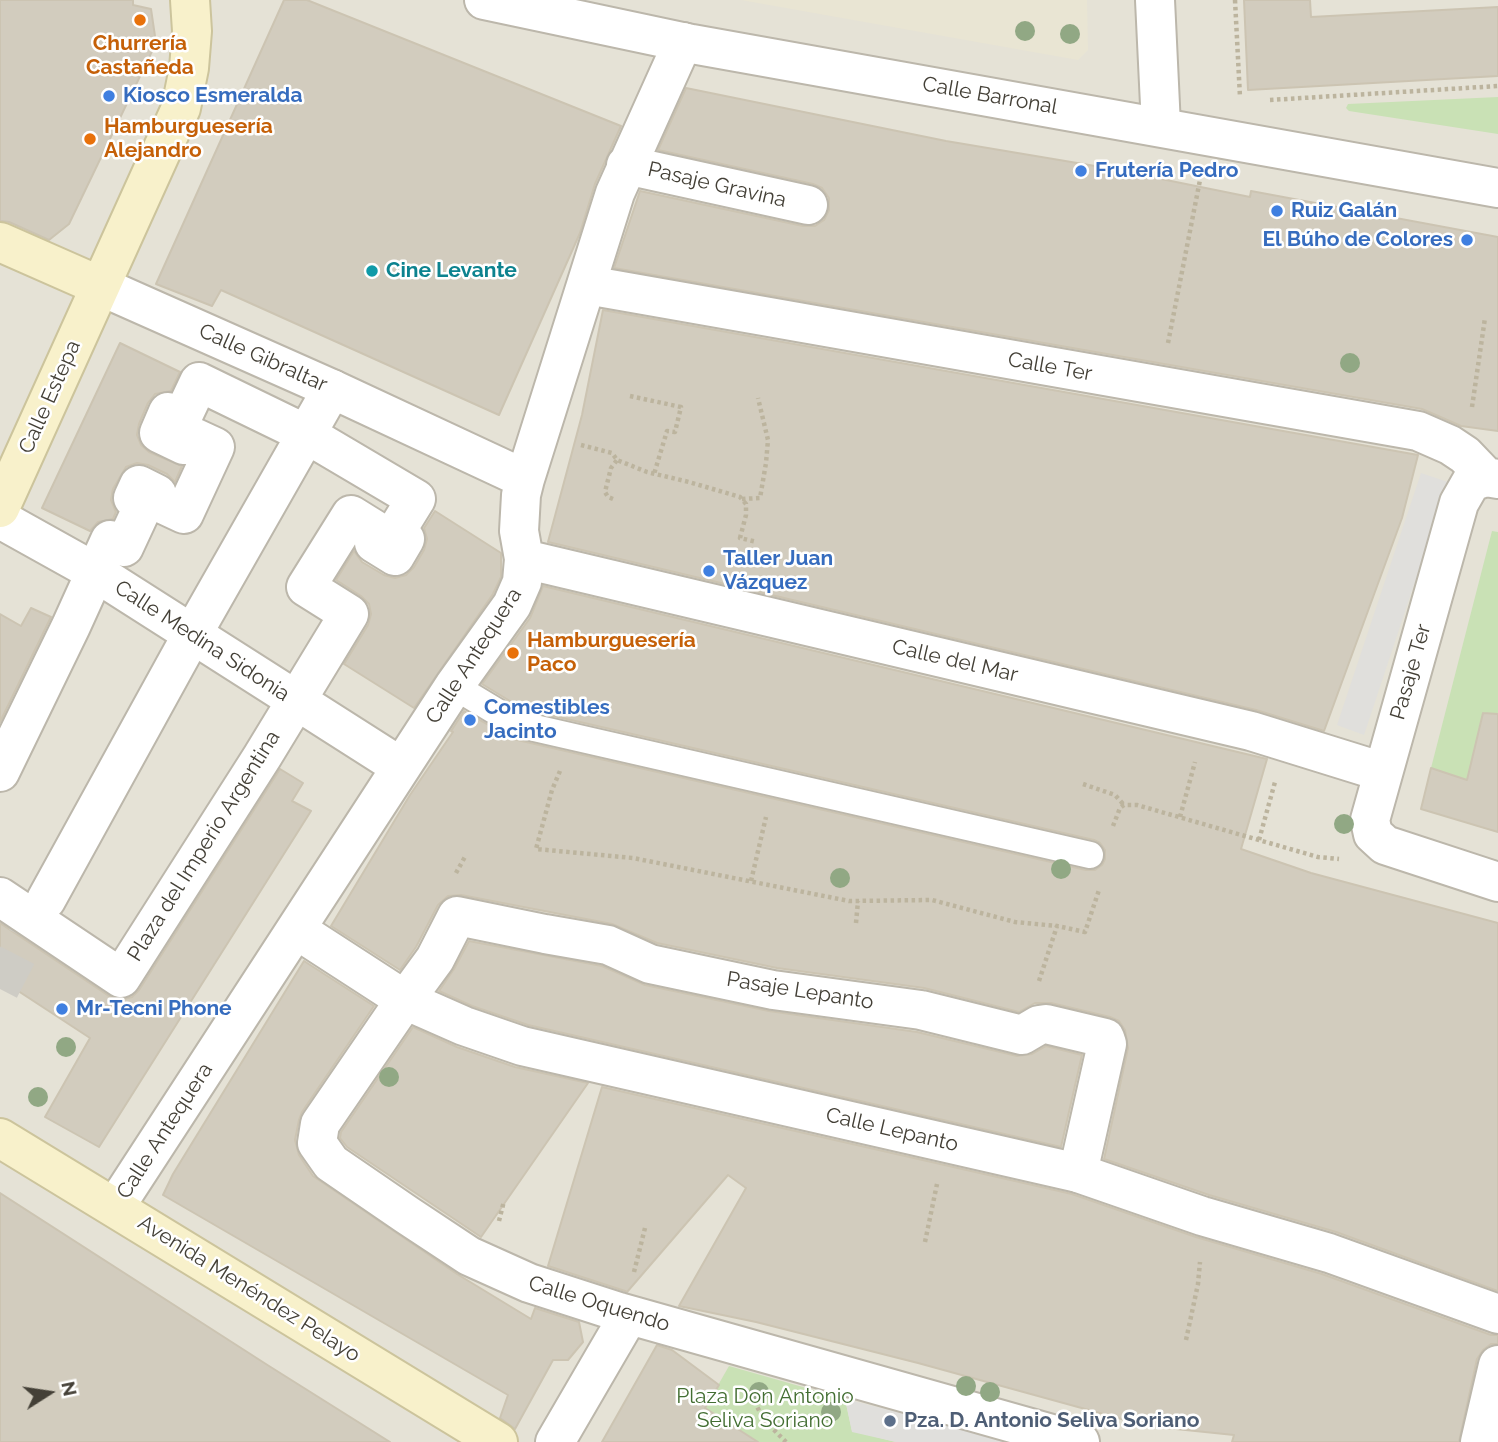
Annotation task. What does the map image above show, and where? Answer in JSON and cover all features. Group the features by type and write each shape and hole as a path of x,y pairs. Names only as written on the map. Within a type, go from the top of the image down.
{"main road":[{"name":"Calle Estepa","path":"0,508 181,108 189,68 192,31 190,0"},
{"name":"Calle Gibraltar","path":"0,242 100,286"},
{"name":"Avenida Menéndez Pelayo","path":"0,1138 498,1442"}],"street":[{"name":"Calle Barronal","path":"484,0 683,42 1498,188"},
{"path":"1155,0 1161,126"},
{"name":"Calle Antequera","path":"115,1207 454,686 512,605 522,582 524,559 519,531 521,495 525,479 615,193 683,42"},
{"name":"Pasaje Gravina","path":"626,165 808,205"},
{"name":"Calle Ter","path":"587,285 1418,431 1450,445 1492,478"},
{"name":"Calle Gibraltar","path":"100,286 332,389 525,479"},
{"name":"Plaza del Imperio Argentina","path":"0,772 110,540 124,547 144,504 132,498 139,485 157,494 154,500 184,514 215,447 189,435 184,444 159,433 168,412 182,418 199,382 306,434 416,499 395,533 405,540 395,556 374,543 380,533 351,515 306,587 349,614 262,757 121,978 0,897"},
{"path":"46,900 193,633 332,389"},
{"name":"Pasaje Ter","path":"1373,834 1370,820 1459,503 1471,482 1492,478"},
{"name":"Calle Medina Sidonia","path":"0,519 95,572 401,767"},
{"name":"Calle del Mar","path":"524,559 1206,720 1287,741 1383,772"},
{"path":"1373,834 1385,845 1498,883"},
{"name":"Pasaje Lepanto","path":"405,999 435,959 457,916 608,944 650,964 773,990 921,1010 1022,1035 1046,1024 1105,1038 1107,1044 1078,1173"},
{"name":"Calle Lepanto","path":"297,930 405,999 464,1026 522,1046 1078,1173 1202,1216 1329,1253 1498,1314"},
{"name":"Calle Oquendo","path":"405,999 320,1124 317,1143 331,1163 469,1256 529,1283 629,1315 1080,1442"},
{"path":"555,1442 629,1315"},
{"path":"1480,1442 1498,1364"}],"lane":[{"path":"454,686 517,724 1097,853"}],"path":[{"path":"1235,0 1240,97 1250,98"},
{"path":"1269,100 1498,86"},
{"path":"1259,99 1296,105"},
{"path":"1160,387 1208,134"},
{"path":"1459,451 1472,412 1485,318"},
{"path":"630,396 681,407 675,432 667,431 654,474"},
{"path":"539,435 605,450 629,466 654,474 742,499 760,498 768,440 758,398"},
{"path":"613,499 605,492 611,468 617,460"},
{"path":"742,499 746,504 746,515 740,538 757,542"},
{"path":"1180,818 1206,720"},
{"path":"568,736 559,776 552,790 536,849 633,858 858,901 932,900 1015,922 1084,932 1104,876 1097,853 1124,805"},
{"path":"1259,840 1287,741"},
{"path":"751,881 774,782"},
{"path":"1083,784 1115,796 1124,805 1137,805 1318,857 1346,858 1373,834"},
{"path":"856,923 858,901"},
{"path":"1022,1035 1057,926"},
{"path":"925,1242 945,1142"},
{"path":"1186,1340 1198,1284 1202,1216"}],"shaded area":[{"path":"0,0 1498,0 1498,1442 0,1442"},
{"path":"741,0 1087,0 1088,50 1078,60"},
{"path":"1421,473 1448,482 1364,735 1337,725"},
{"name":"Pza. D. Antonio Seliva Soriano","path":"845,1399 1016,1442 896,1442 852,1432"}],"green space":[{"path":"1498,97 1498,134 1349,111 1346,108 1348,104"},
{"path":"1492,531 1498,532 1496,832 1470,824 1485,771 1467,780 1431,768"},
{"name":"Plaza Don Antonio Seliva Soriano","path":"729,1366 845,1399 852,1431 896,1442 758,1442 705,1408"}],"building":[{"path":"0,0 133,0 133,5 151,9 156,43 69,224 49,240 9,222 0,221"},
{"path":"284,0 307,0 621,126 595,184 580,233 499,415 221,290 212,306 156,284"},
{"path":"1244,0 1310,0 1311,17 1498,7 1498,76 1248,90"},
{"path":"686,88 946,141 1107,168 1250,197 1251,191 1498,237 1498,431 1461,426 1422,409 614,268 640,191 803,226 815,226 824,220 829,210 829,198 822,188 813,184 658,150"},
{"path":"603,310 1418,455 1402,518 1324,731 1256,710 548,542 582,415"},
{"path":"120,343 180,372 171,391 155,394 148,403 137,435 141,445 149,452 182,466 175,482 167,474 148,465 137,463 126,467 113,489 111,500 116,512 113,519 98,522 90,531 42,508"},
{"path":"435,511 501,553 501,577 493,594 414,708 344,664 368,625 371,614 369,604 361,596 336,580 354,551 362,562 384,575 395,578 406,575 424,550 427,539 424,528"},
{"path":"543,586 1267,759 1241,849 1311,873 1498,923 1498,1291 1336,1232 1209,1195 1104,1159 1128,1048 1125,1030 1119,1021 1110,1017 1051,1003 1035,1003 1019,1012 924,988 777,968 657,943 612,924 461,895 448,896 438,905 416,947 400,970 331,926 464,711 513,739 1086,870 1095,870 1105,859 1105,850 1094,840 523,709 482,684 530,618"},
{"path":"31,608 51,617 0,722 0,614 21,626"},
{"path":"1483,713 1498,714 1498,832 1421,809 1431,768 1467,780"},
{"path":"280,769 303,783 292,801 311,811 99,1147 45,1117 90,1038 0,979 0,923 109,996 120,1000 132,997"},
{"path":"469,941 602,966 645,985 769,1011 917,1032 1017,1056 1032,1054 1046,1046 1082,1055 1061,1147 528,1025 472,1006 439,991"},
{"path":"304,961 374,1006 299,1120 295,1140 299,1155 313,1176 457,1274 531,1319 535,1308 579,1322 583,1342 568,1360 553,1360 515,1429 500,1418 508,1395 163,1195 173,1174"},
{"path":"413,1027 457,1047 515,1067 588,1083 481,1237 347,1147 340,1138 341,1132"},
{"path":"602,1087 1072,1194 1196,1237 1322,1274 1491,1335 1498,1335 1498,1344 1491,1344 1477,1359 1459,1442 1232,1442 1234,1435 1147,1426 918,1363 756,1322 679,1306 746,1188 728,1175 627,1292 548,1266"},
{"path":"0,1193 269,1366 390,1442 0,1442"},
{"path":"657,1345 672,1350 719,1385 705,1408 758,1442 602,1442"}],"tunnel":[{"path":"0,989 46,900"}],"place":[{"name":"Churrería Castañeda","path":"140,20"},
{"name":"Kiosco Esmeralda","path":"109,96"},
{"name":"Hamburguesería Alejandro","path":"90,139"},
{"name":"Frutería Pedro","path":"1081,171"},
{"name":"Ruiz Galán","path":"1277,211"},
{"name":"El Búho de Colores","path":"1467,240"},
{"name":"Cine Levante","path":"372,271"},
{"name":"Taller Juan Vázquez","path":"709,571"},
{"name":"Hamburguesería Paco","path":"513,653"},
{"name":"Comestibles Jacinto","path":"470,720"},
{"name":"Mr-Tecni Phone","path":"62,1009"},
{"name":"Pza. D. Antonio Seliva Soriano","path":"890,1421"}]}
